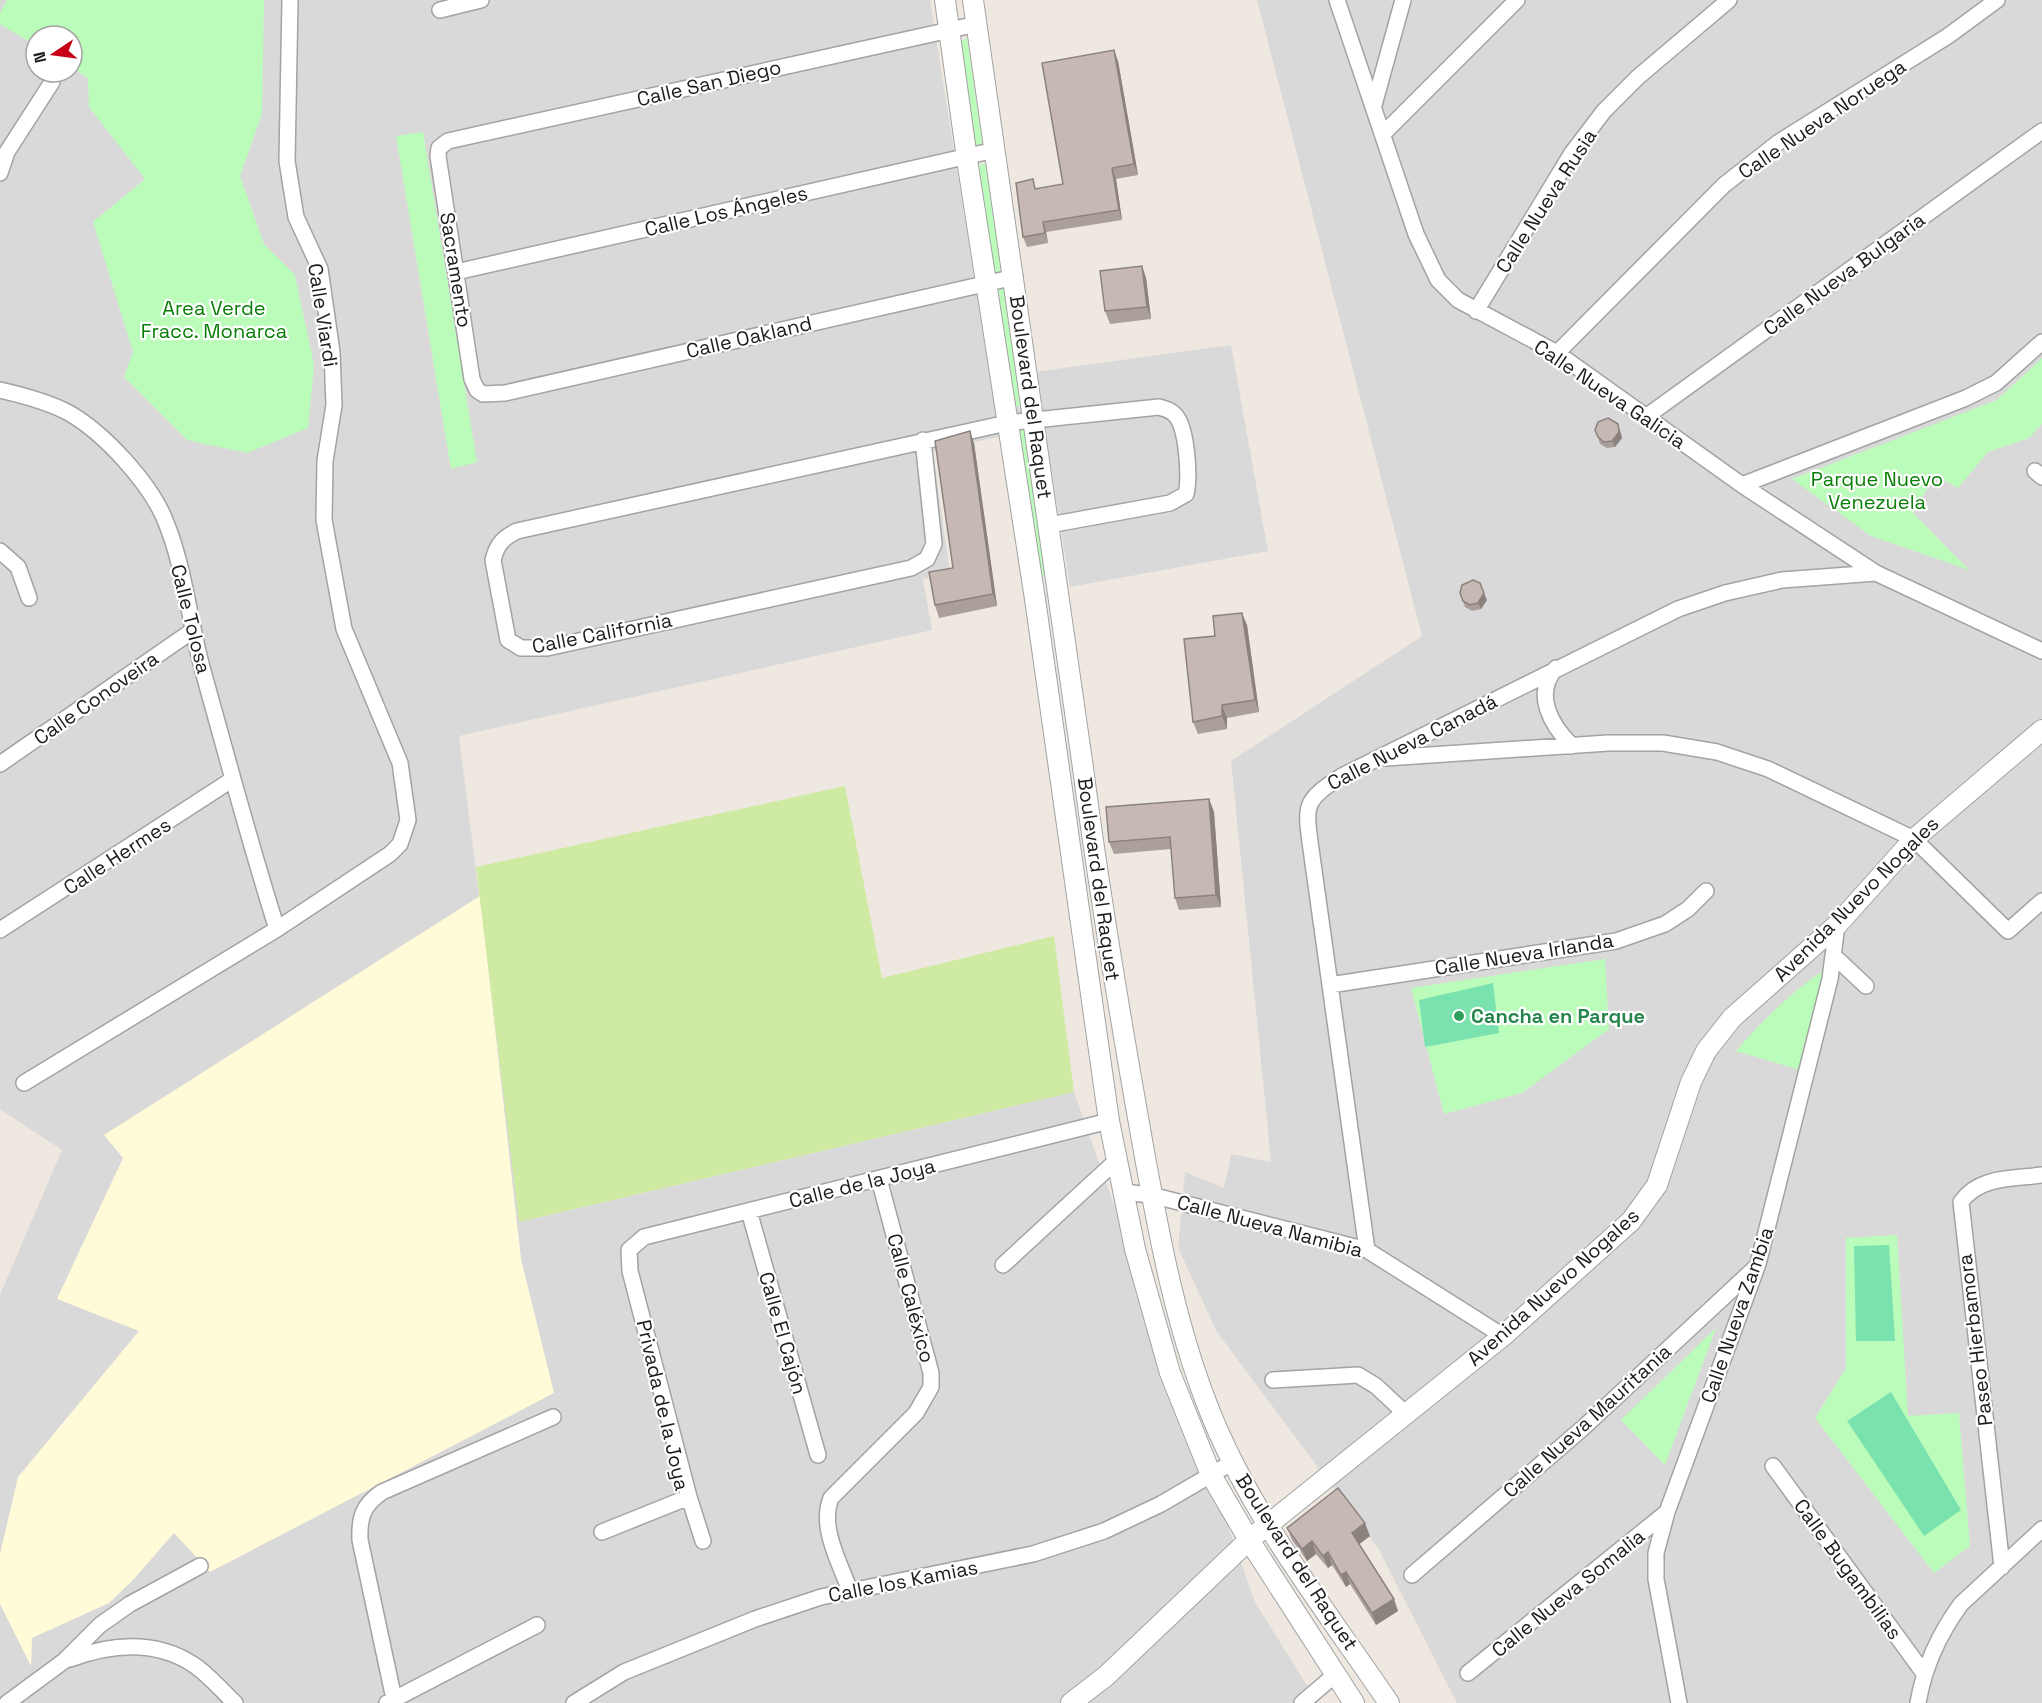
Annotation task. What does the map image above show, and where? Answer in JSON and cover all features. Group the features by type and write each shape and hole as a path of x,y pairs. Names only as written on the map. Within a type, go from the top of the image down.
{"street":[{"name":"Calle Viardi","path":"24,1083 277,929 390,854 406,832 408,820 400,763 344,629 324,520 325,461 334,405 332,352 320,269 296,217 286,161 290,0"},
{"path":"440,10 481,0"},
{"name":"Boulevard del Raquet","path":"945,0 1035,599 1109,1121 1135,1250 1170,1373 1211,1474 1249,1540 1354,1703"},
{"name":"Boulevard del Raquet","path":"973,0 1036,419 1101,909 1151,1195 1179,1320 1217,1430 1233,1462 1269,1526 1389,1703"},
{"name":"Calle Nueva Galicia","path":"1338,0 1425,257 1438,280 1458,300 1557,353 1742,485 1876,573 2042,651"},
{"path":"1374,105 1403,0"},
{"path":"1383,134 1517,0"},
{"name":"Calle Nueva Noruega","path":"1557,353 1724,185 1779,142 1948,36 1997,0"},
{"name":"Calle Nueva Rusia","path":"1476,311 1572,153 1605,111 1638,77 1724,2"},
{"name":"Calle San Diego","path":"442,143 977,24"},
{"path":"0,173 7,152 50,84"},
{"name":"Calle Nueva Bulgaria","path":"1647,416 2042,131"},
{"name":"Sacramento","path":"442,143 438,156 472,379 477,390 483,394"},
{"name":"Calle Los Ángeles","path":"456,272 995,150"},
{"name":"Calle Oakland","path":"483,394 505,393 987,281 1015,277"},
{"path":"1742,485 1966,398 1996,383 2042,342"},
{"name":"Calle Tolosa","path":"0,390 18,394 69,414 123,457 148,489 165,520 182,577 192,631 277,929"},
{"name":"Calle California","path":"923,440 934,544 927,559 911,568 547,648 521,648 508,640 494,560 496,549 503,538 517,531 923,440 1007,423 1159,407 1177,417 1187,457 1186,494 1177,500 1049,525"},
{"path":"0,551 18,567 29,598"},
{"name":"Calle Nueva Canadá","path":"1367,1250 1307,823 1309,801 1320,790 1342,776 1380,759 1557,667 1678,609 1725,593 1782,580 1876,573"},
{"name":"Calle Conoveira","path":"0,764 192,631"},
{"path":"1557,667 1547,678 1544,695 1549,716 1557,732 1572,746"},
{"name":"Avenida Nuevo Nogales","path":"1071,1703 1106,1676 1249,1540 1503,1336 1631,1221 1647,1202 1657,1185 1691,1082 1706,1051 1732,1018 1837,925 1914,839 2042,730"},
{"path":"1380,759 1572,746 1663,743 1717,752 1768,769 1914,839 2008,931 2042,901"},
{"name":"Calle Hermes","path":"0,930 233,779"},
{"name":"Calle Nueva Irlanda","path":"1330,985 1616,941 1665,924 1688,909 1706,891"},
{"name":"Calle Nueva Zambia","path":"1679,1703 1656,1579 1656,1553 1667,1512 1758,1264 1834,956 1837,925"},
{"path":"1834,956 1866,986"},
{"name":"Calle de la Joya","path":"628,1260 629,1250 644,1237 1109,1121"},
{"path":"1003,1265 1117,1160"},
{"name":"Paseo Hierbamora","path":"2002,1567 1961,1202 1968,1191 1981,1184 2042,1175"},
{"name":"Calle Caléxico","path":"850,1591 830,1533 826,1511 831,1498 916,1413 931,1387 931,1373 879,1179"},
{"name":"Calle Nueva Namibia","path":"1123,1192 1151,1195 1367,1250 1503,1336"},
{"name":"Calle El Cajón","path":"749,1211 818,1455"},
{"name":"Privada de la Joya","path":"602,1532 688,1497 628,1260"},
{"name":"Calle Nueva Mauritania","path":"1412,1575 1584,1427 1758,1264"},
{"path":"1273,1380 1358,1375 1376,1386 1406,1414"},
{"path":"537,1625 390,1701 360,1540 359,1523 369,1501 382,1492 553,1417"},
{"name":"Calle los Kamias","path":"574,1703 624,1672 755,1619 821,1597 1033,1554 1104,1531 1161,1504 1233,1462"},
{"name":"Calle Bugambilias","path":"1773,1466 1923,1672"},
{"path":"688,1497 703,1541"},
{"name":"Calle Nueva Somalia","path":"1468,1673 1667,1512"},
{"path":"1918,1703 1923,1672 1957,1610 2042,1529"},
{"path":"7,1703 64,1661 100,1626 130,1604 200,1566"},
{"path":"64,1661 85,1653 126,1645 144,1646 170,1652 195,1665 235,1703"},
{"path":"1302,1703 1336,1674"}],"shaded area":[{"path":"0,0 930,0 990,378 1231,345 1268,551 1070,587 1046,435 1003,436 933,451 950,574 923,579 932,630 459,736 520,1222 1074,1092 1255,1602 1318,1703 0,1703 0,1295 62,1150 0,1109"},
{"path":"1257,0 2042,0 2042,1703 1457,1703 1378,1548 1217,1332 1178,1248 1185,1172 1224,1188 1231,1154 1271,1162 1231,761 1422,636"},
{"path":"480,896 521,1259 554,1393 210,1572 174,1533 132,1581 109,1603 32,1638 31,1666 0,1604 0,1554 18,1477 139,1331 57,1299 123,1158 104,1135"}],"green space":[{"name":"Area Verde Fracc. Monarca","path":"7,0 264,0 262,114 240,176 264,244 295,275 314,365 308,428 247,453 187,440 124,377 133,352 93,222 145,179 89,107 88,78 84,76 84,24 24,24 24,39 0,24 0,13"},
{"path":"967,38 983,148 968,152 951,45"},
{"path":"423,132 477,462 451,469 396,136"},
{"path":"985,163 1004,274 989,277 971,168"},
{"path":"1004,286 1024,405 1008,408 990,290"},
{"name":"Parque Nuevo Venezuela","path":"2042,358 2042,424 2029,438 1988,452 1958,488 1935,475 1913,513 1969,570 1871,536 1792,479 1997,400"},
{"path":"1027,420 1051,574 1035,577 1010,423"},
{"path":"845,786 882,978 1054,936 1074,1092 519,1222 476,867"},
{"path":"1605,959 1609,1029 1522,1093 1444,1114 1411,988"},
{"path":"1827,968 1800,1070 1736,1051 1778,1006"},
{"name":"Cancha en Parque","path":"1493,983 1499,1033 1425,1047 1419,1000"},
{"path":"1897,1235 1908,1416 1959,1413 1970,1546 1934,1573 1815,1418 1846,1368 1846,1238"},
{"path":"1889,1245 1895,1341 1856,1341 1854,1246"},
{"path":"1716,1328 1665,1465 1621,1420"},
{"path":"1891,1392 1961,1510 1924,1536 1847,1421"}],"building":[{"path":"1114,50 1134,164 1112,168 1119,210 1043,222 1045,233 1023,237 1016,183 1033,179 1035,189 1063,184 1042,63"},
{"path":"1142,266 1147,307 1105,311 1100,271"},
{"path":"1608,418 1618,424 1619,432 1612,441 1604,442 1595,430 1598,422"},
{"path":"970,431 993,594 935,605 929,572 953,568 935,441"},
{"path":"1473,580 1480,583 1484,593 1478,603 1470,605 1463,601 1460,593 1462,585"},
{"path":"1242,613 1255,700 1222,705 1222,716 1193,722 1184,639 1215,636 1213,616"},
{"path":"1209,799 1216,895 1175,898 1170,837 1109,842 1106,807"},
{"path":"1338,1488 1365,1523 1352,1533 1394,1599 1372,1613 1346,1572 1341,1575 1328,1552 1323,1556 1312,1541 1302,1549 1287,1528"}],"place":[{"name":"Cancha en Parque","path":"1459,1016"}]}
